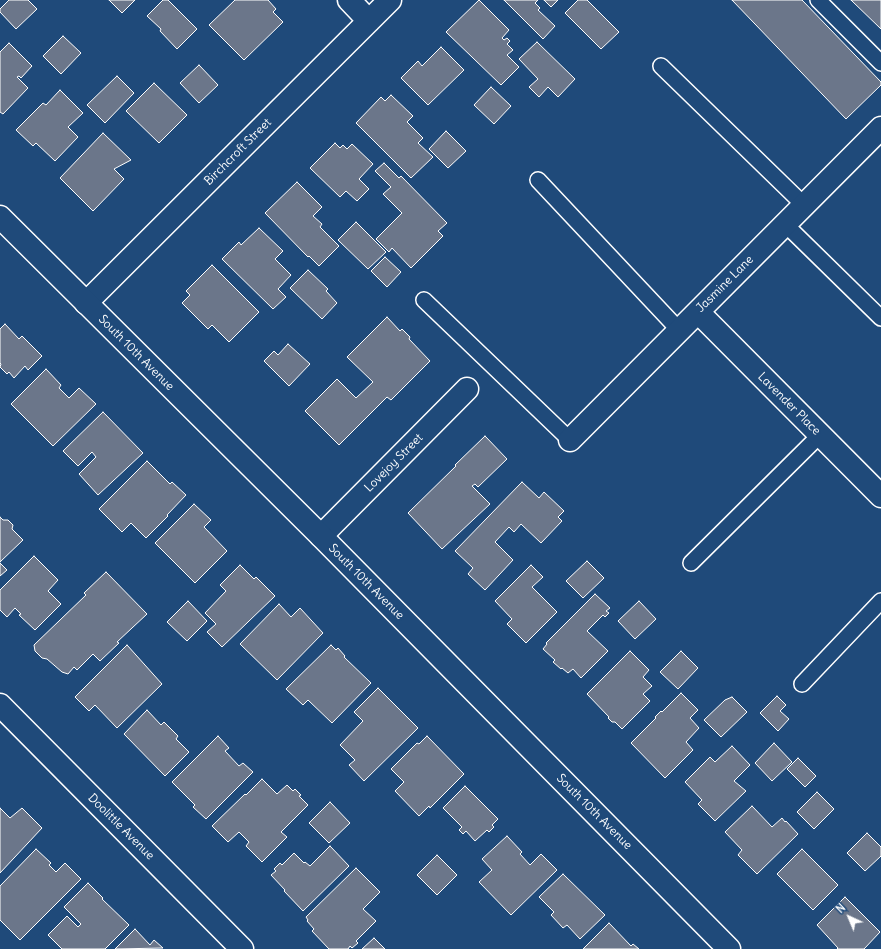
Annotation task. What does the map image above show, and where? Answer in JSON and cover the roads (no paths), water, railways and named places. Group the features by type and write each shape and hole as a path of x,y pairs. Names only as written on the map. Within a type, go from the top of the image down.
{"street":[{"path":"349,0 369,21"},
{"name":"Birchcroft Street","path":"86,303 390,0"},
{"name":"Jasmine Lane","path":"570,440 881,128"},
{"name":"South 10th Avenue","path":"0,217 321,536 729,949"},
{"name":"Lavender Place","path":"698,312 881,496"},
{"name":"Lovejoy Street","path":"321,536 467,389"},
{"name":"Doolittle Avenue","path":"0,705 242,949"}],"lane":[{"path":"818,0 881,63"},
{"path":"661,66 804,205"},
{"path":"538,180 679,330"},
{"path":"785,224 881,318"},
{"path":"424,300 570,440"},
{"path":"691,563 820,435"},
{"path":"802,684 881,601"}]}
